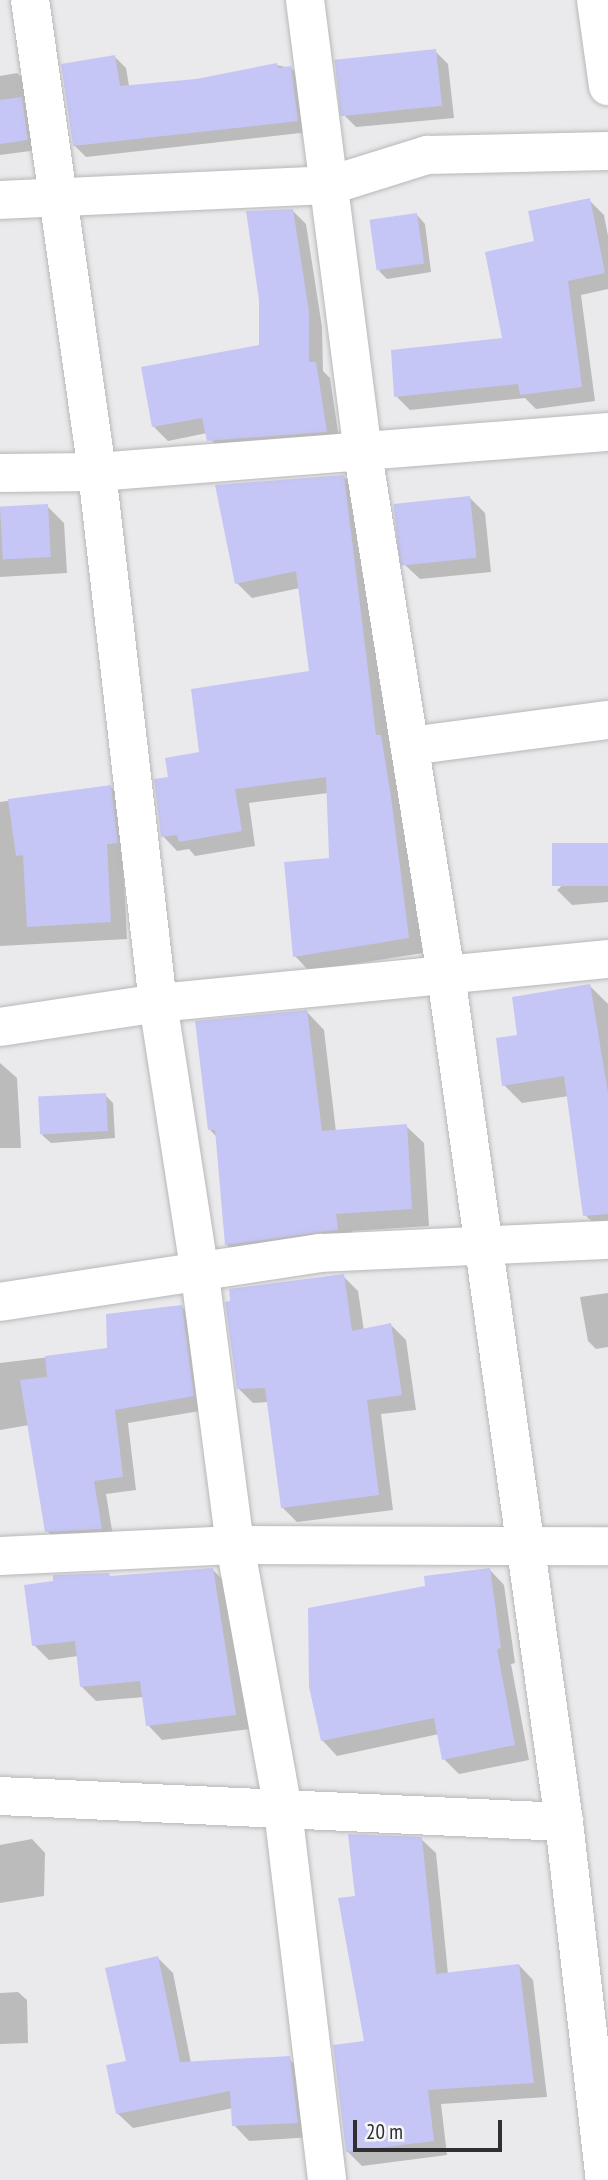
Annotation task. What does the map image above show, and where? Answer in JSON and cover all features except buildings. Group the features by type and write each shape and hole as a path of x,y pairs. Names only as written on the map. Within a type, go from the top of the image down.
{"street":[{"path":"30,0 97,472 158,1003 199,1268 235,1545 283,1810 327,2180"},
{"path":"305,0 331,185 362,448 446,975 564,1822 605,2180"},
{"path":"596,0 608,86"},
{"path":"0,200 331,185 427,155 608,151"},
{"path":"0,473 97,472 362,448 608,432"},
{"path":"410,746 608,720"},
{"path":"0,1027 158,1003 608,959"},
{"path":"0,1303 199,1268 320,1253 608,1240"},
{"path":"0,1556 235,1545 608,1546"},
{"path":"0,1796 564,1822"}]}
